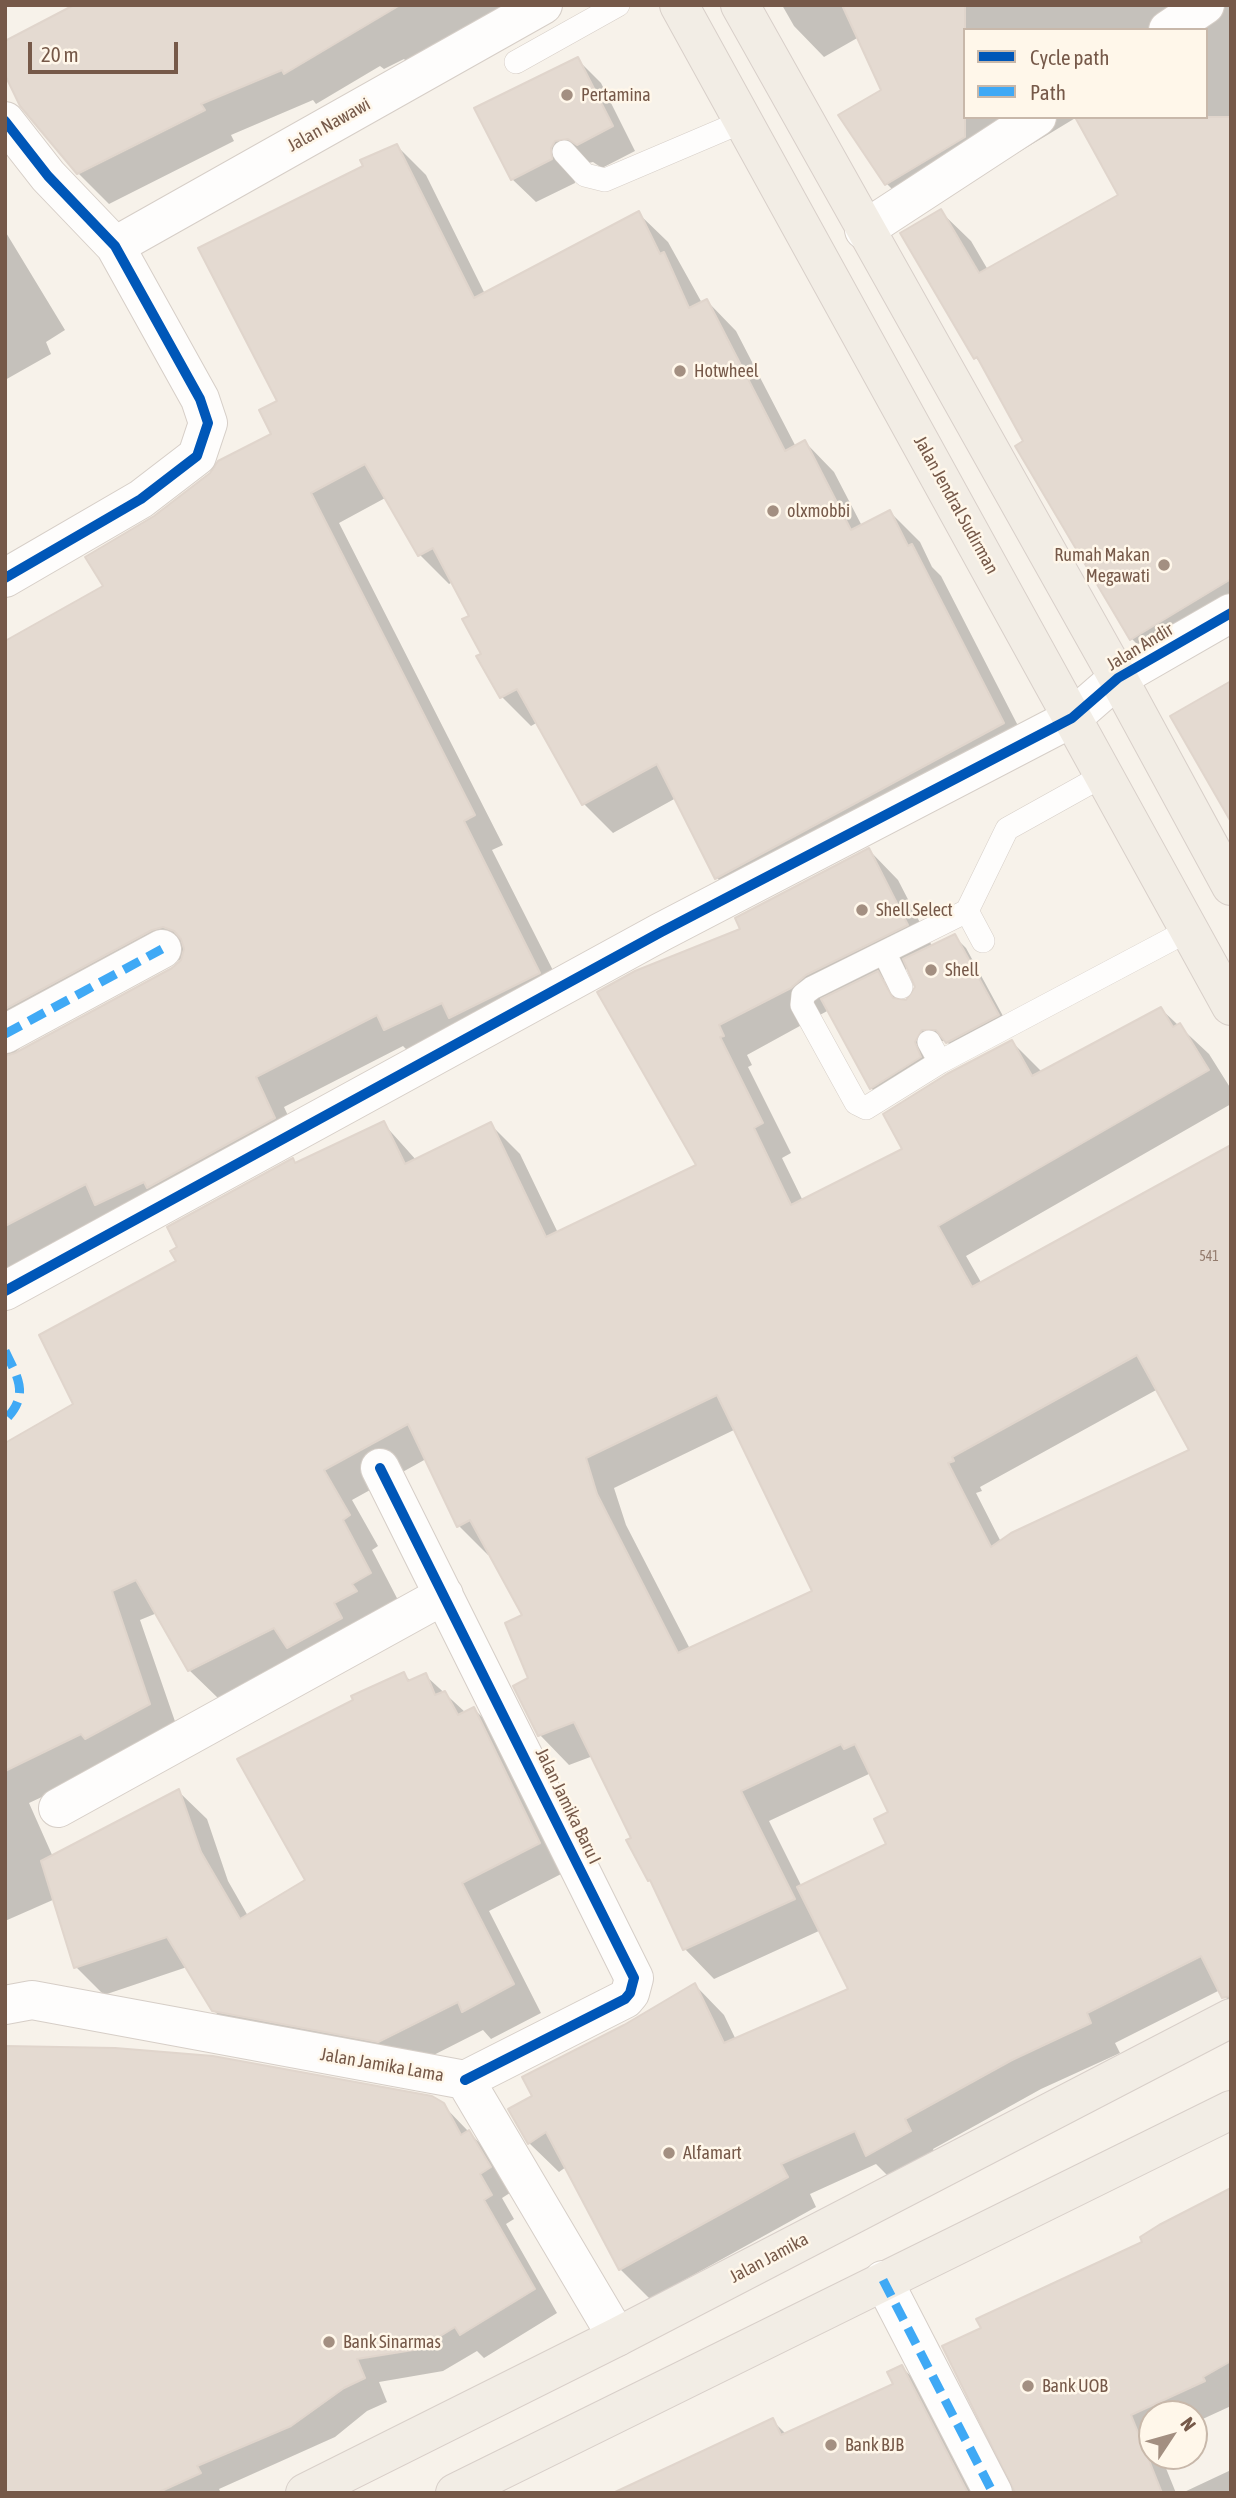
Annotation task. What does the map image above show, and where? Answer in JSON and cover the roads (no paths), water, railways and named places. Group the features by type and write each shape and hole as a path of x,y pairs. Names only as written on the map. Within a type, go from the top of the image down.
{"main road":[{"name":"Jalan Jendral Sudirman","path":"680,5 1231,1006"},
{"path":"740,5 1118,678 1231,886"},
{"name":"Jalan Jamika","path":"305,2493 617,2337 1231,2018"},
{"path":"455,2493 1231,2110"}],"street":[{"name":"Jalan Nawawi","path":"115,246 515,58 543,5"},
{"path":"1171,28 1205,5"},
{"path":"864,230 1034,119"},
{"path":"5,121 48,176 115,246 200,399 208,423 197,456 141,499 5,578"},
{"name":"Jalan Andir","path":"5,1291 661,932 1072,718 1118,678 1231,613"},
{"path":"5,1034 162,949"},
{"name":"Jalan Jamika Baru I","path":"380,1468 634,1978 630,1993 625,1999 465,2080"},
{"path":"58,1808 444,1595"},
{"name":"Jalan Jamika Lama","path":"5,2005 32,2000 465,2080 617,2337"},
{"path":"883,2280 993,2493"}],"lane":[{"path":"515,58 618,5"},
{"path":"564,152 584,174 605,180 746,121"},
{"path":"1104,775 1007,829 967,911 812,988 803,995 802,1006 861,1108 940,1062 1019,1010 1189,930"},
{"path":"967,911 983,941"},
{"path":"885,954 901,987"},
{"path":"929,1042 940,1062"}],"place":[{"name":"Pertamina","path":"567,95"},
{"name":"Hotwheel","path":"680,371"},
{"name":"olxmobbi","path":"773,511"},
{"name":"Rumah Makan Megawati","path":"1164,565"},
{"name":"Shell Select","path":"862,910"},
{"name":"Shell","path":"931,970"},
{"name":"Alfamart","path":"669,2153"},
{"name":"Bank Sinarmas","path":"329,2342"},
{"name":"Bank UOB","path":"1028,2386"},
{"name":"Bank BJB","path":"831,2445"}]}
